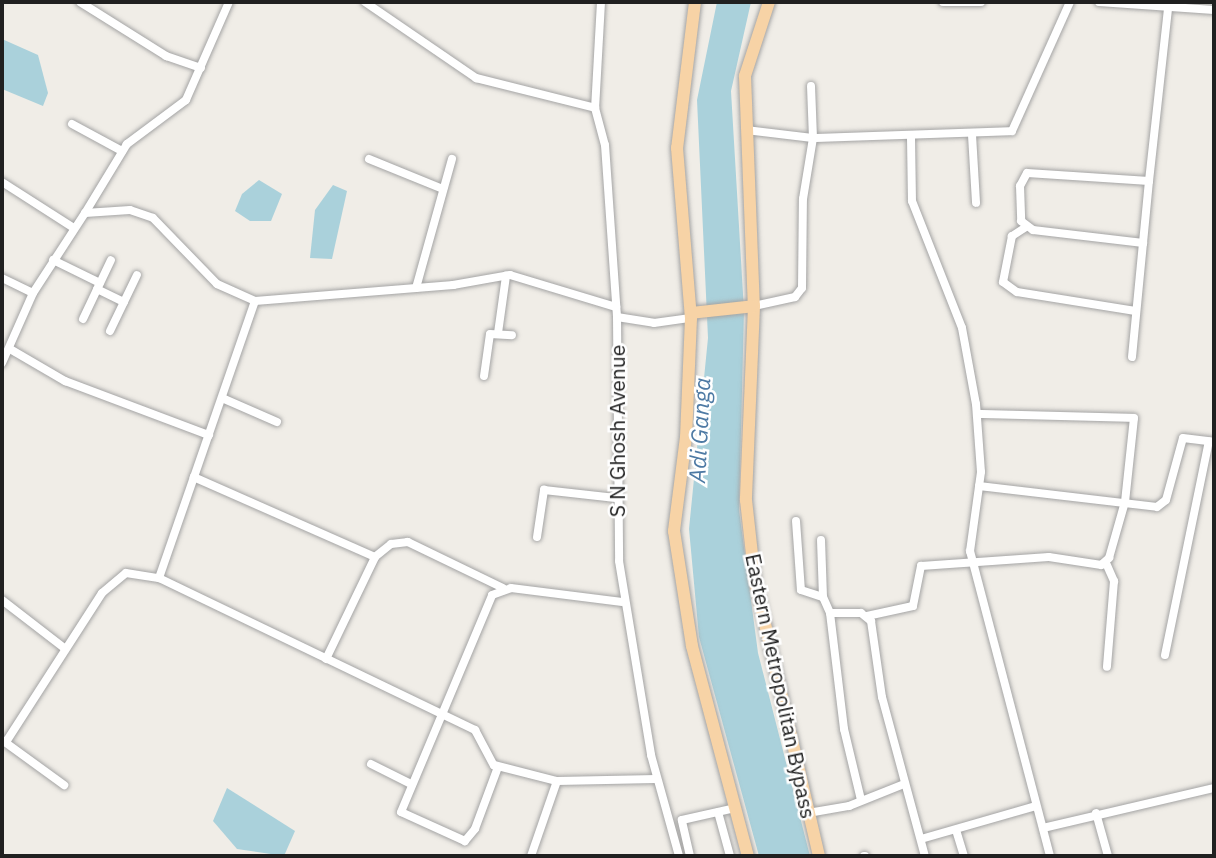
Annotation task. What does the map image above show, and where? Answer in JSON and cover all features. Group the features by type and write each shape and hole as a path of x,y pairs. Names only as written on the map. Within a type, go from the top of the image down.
{"main road":[{"path":"695,2 677,148 691,315 675,553 692,646 748,856"},
{"name":"Eastern Metropolitan Bypass","path":"769,2 745,76 748,307 746,500 750,540 819,856"},
{"path":"691,315 708,310 748,307"}],"street":[{"path":"80,2 166,56 201,68"},
{"path":"2,363 33,293 122,151 186,100 229,2"},
{"path":"365,2 476,78 595,108"},
{"name":"S N Ghosh Avenue","path":"601,2 595,108 605,145 617,317 616,498 622,602 656,779 679,856"},
{"path":"943,2 981,2"},
{"path":"744,130 813,138 1002,134 1017,125 1070,2"},
{"path":"1099,2 1214,10"},
{"path":"1132,356 1168,8"},
{"path":"748,307 794,297 802,288 803,199 813,138 811,86"},
{"path":"72,124 122,151"},
{"path":"972,135 976,203"},
{"path":"911,138 912,201 962,328 977,414 979,486 971,533 973,563 1050,856"},
{"path":"369,159 443,189"},
{"path":"416,288 452,159"},
{"path":"1026,227 1020,208 1027,173 1149,181"},
{"path":"2,182 74,228"},
{"path":"85,213 131,209 153,218 217,284 255,301 416,288 506,276 616,307"},
{"path":"1135,311 1017,292 1003,282 1012,236 1026,227 1143,243"},
{"path":"52,260 124,302"},
{"path":"83,319 111,260"},
{"path":"110,331 138,275"},
{"path":"498,333 506,276"},
{"path":"2,278 33,293"},
{"path":"159,578 255,301"},
{"path":"617,317 654,323 691,315"},
{"path":"484,376 489,335 512,335"},
{"path":"10,349 65,381 209,435"},
{"path":"222,398 277,422"},
{"path":"977,414 1134,418 1125,502 1106,563 1114,581 1107,667"},
{"path":"979,486 1163,504 1182,438 1212,442 1184,543 1166,655"},
{"path":"194,477 375,557"},
{"path":"537,537 544,490 616,498"},
{"path":"796,521 798,586 823,597"},
{"path":"821,540 823,597 830,613 844,729 860,800"},
{"path":"326,659 375,557 391,544 408,542 503,588 622,602"},
{"path":"830,613 867,616 914,606 921,566 1049,557 1106,563"},
{"path":"64,785 4,741 64,648 119,575 159,578 442,714 482,736 488,759 498,766 557,781 656,779"},
{"path":"498,766 475,829 465,841 406,818 401,806 489,600 503,588"},
{"path":"2,600 64,648"},
{"path":"867,616 904,784 925,856"},
{"path":"371,764 411,784"},
{"path":"531,856 557,781"},
{"path":"808,813 860,800 904,784"},
{"path":"1042,828 1096,813 1214,789"},
{"path":"921,839 1036,806"},
{"path":"690,856 680,821 734,808"},
{"path":"718,812 730,856"},
{"path":"1096,813 1108,856"},
{"path":"956,830 964,856"}],"water":[{"name":"Adi Ganga","path":"717,2 751,2 731,91 744,311 739,510 758,653 810,856 759,856 699,637 689,529 708,338 697,100"},
{"path":"2,39 38,55 48,93 43,106 2,89"},
{"path":"259,180 282,194 271,221 250,221 235,211 242,194"},
{"path":"333,185 347,191 332,259 310,258 315,210"},
{"path":"227,788 295,831 284,856 237,849 213,821"}]}
